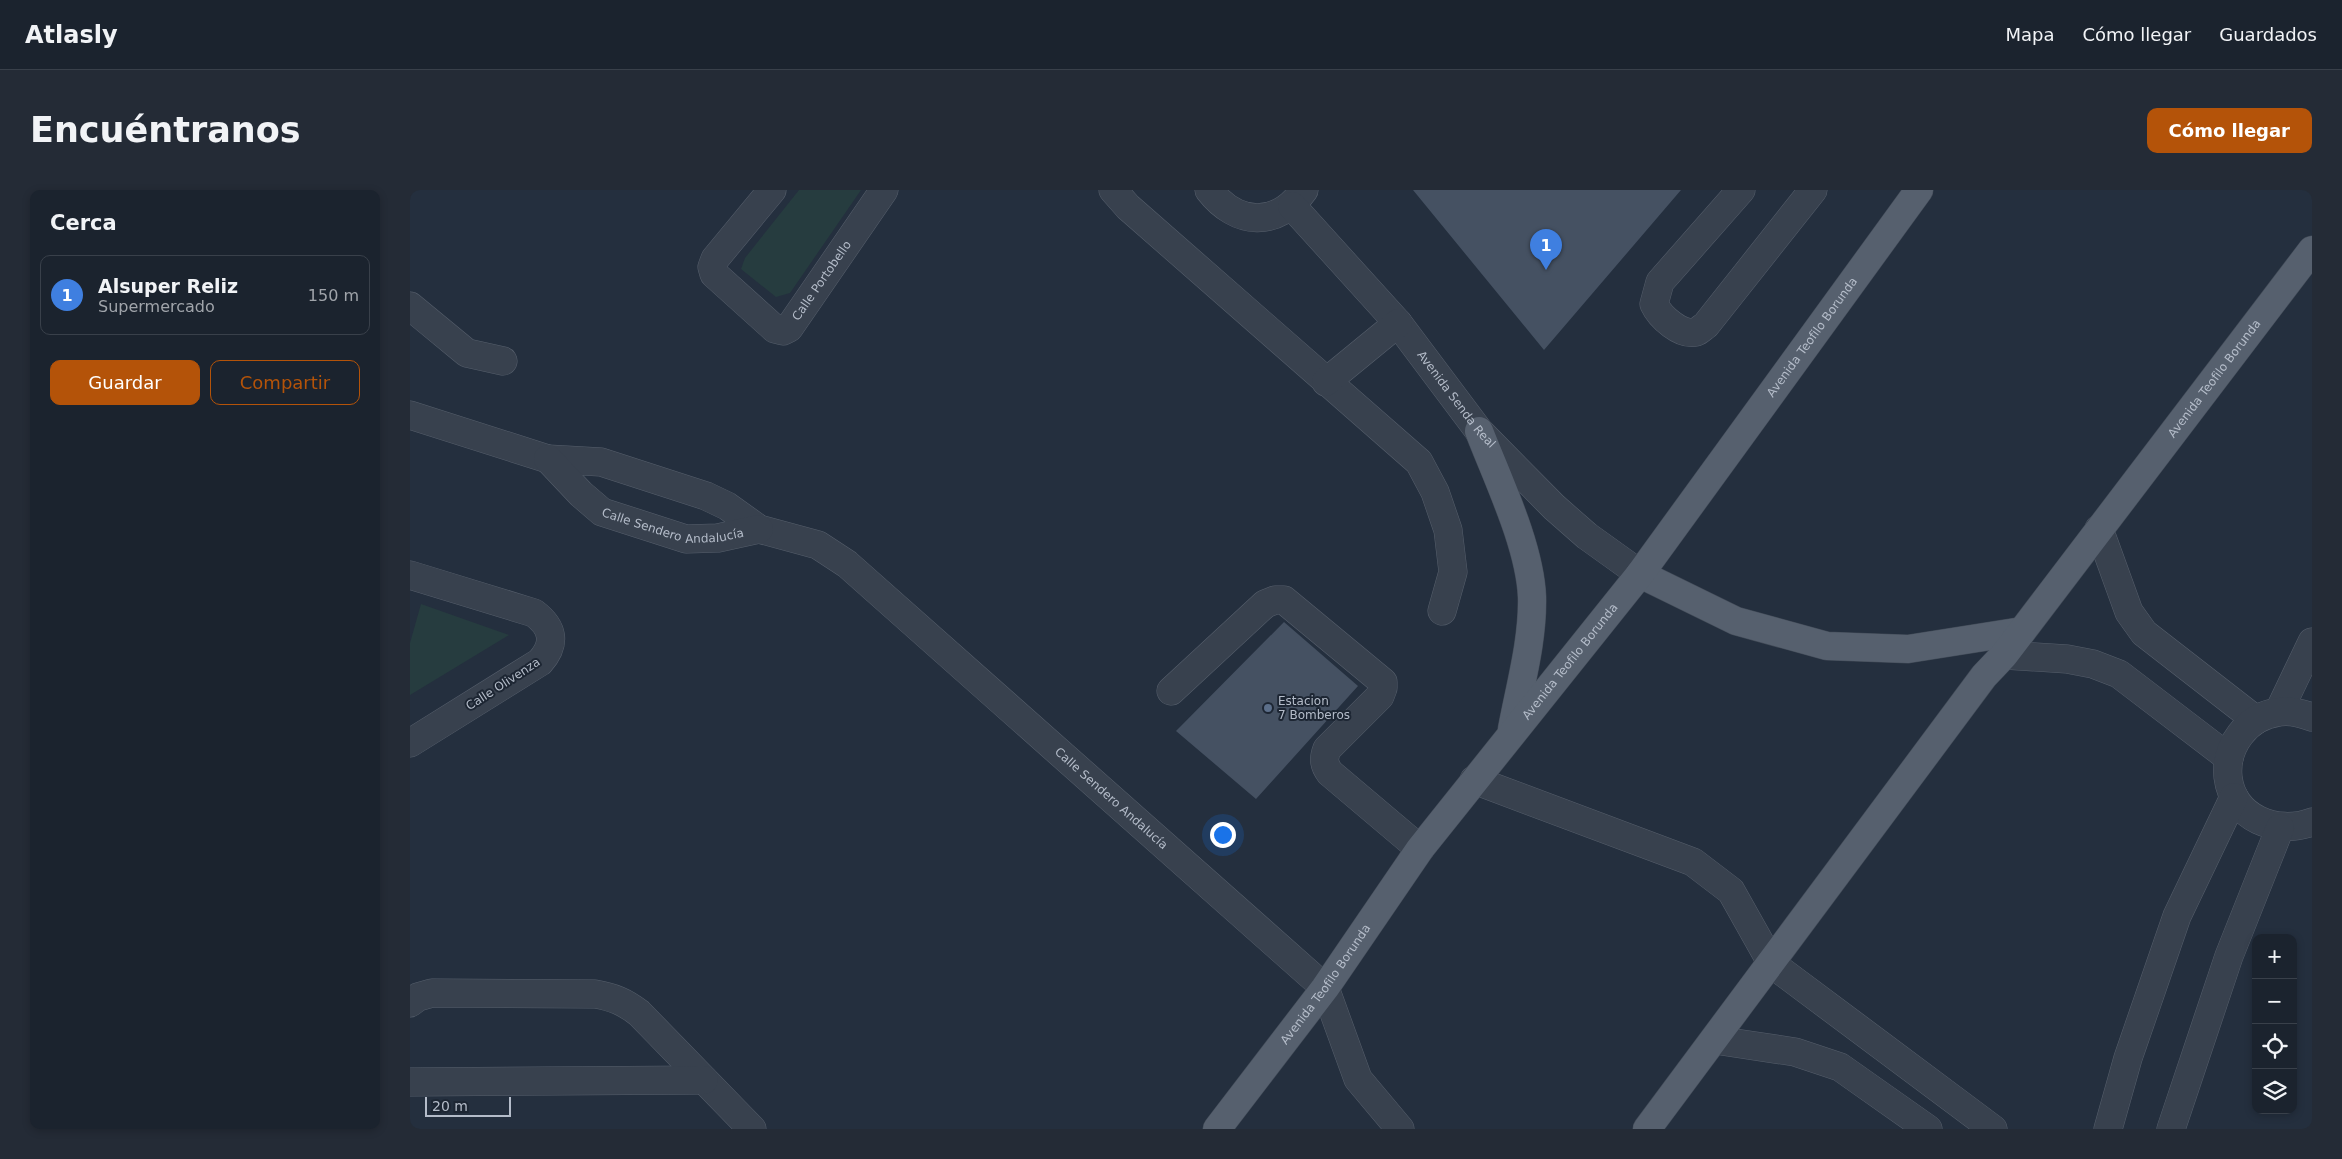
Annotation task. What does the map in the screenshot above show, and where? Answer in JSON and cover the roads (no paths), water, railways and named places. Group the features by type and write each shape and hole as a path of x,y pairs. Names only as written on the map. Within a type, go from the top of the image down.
{"main road":[{"name":"Avenida Teofilo Borunda","path":"1217,1129 1325,988 1420,849 1640,574 1919,190"},
{"name":"Avenida Teofilo Borunda","path":"1647,1129 1772,964 1984,676 2004,655 2312,250"},
{"path":"1479,431 1510,510 1530,576 1532,618 1512,733"},
{"path":"1640,574 1736,621 1827,646 1908,650 2022,631"}],"street":[{"name":"Calle Portobello","path":"772,190 715,259 712,267 714,274 775,329 780,331 788,328 884,190"},
{"path":"1113,190 1128,207 1418,462 1435,492 1448,530 1453,572 1442,611"},
{"name":"Avenida Senda Real","path":"1209,190 1220,205 1237,215 1256,219 1275,215 1298,198 1398,323 1479,431 1554,507 1587,536 1640,574"},
{"path":"1742,190 1660,282 1654,304 1658,313 1683,332 1696,332 1706,325 1813,190"},
{"path":"410,306 467,353 503,361"},
{"path":"1326,382 1398,323"},
{"name":"Calle Sendero Andalucía","path":"410,415 548,459 601,462 706,496 727,506 759,529 818,545 847,564 1325,988 1358,1079 1400,1129"},
{"name":"Calle Sendero Andalucía","path":"548,459 581,494 602,512 611,515 686,539 718,538 759,529"},
{"path":"2099,530 2129,612 2144,633 2268,716"},
{"name":"Calle Olivenza","path":"410,575 534,614 546,623 550,645 540,662 410,743"},
{"path":"1171,691 1265,604 1275,600 1284,600 1383,682 1380,696 1327,749 1324,756 1325,766 1330,773 1420,849"},
{"path":"2268,716 2312,642"},
{"path":"2004,655 2067,659 2093,664 2119,674 2228,758"},
{"path":"2312,717 2296,712 2268,716 2243,730 2234,743 2228,758 2228,778 2234,797 2246,812 2262,823 2280,828 2299,827 2312,822"},
{"path":"1474,780 1693,862 1732,891 1772,964 1993,1129"},
{"path":"2108,1129 2131,1049 2177,916 2234,797"},
{"path":"2171,1129 2228,956 2280,828"},
{"path":"410,1003 418,997 432,993 595,994 610,997 626,1003 639,1013 704,1080 744,1127"},
{"path":"1715,1040 1795,1052 1840,1067 1928,1129"},
{"path":"410,1082 704,1080"}],"place":[{"name":"Alsuper Reliz","path":"1546,270"},
{"name":"Estacion 7 Bomberos","path":"1268,708"}]}
